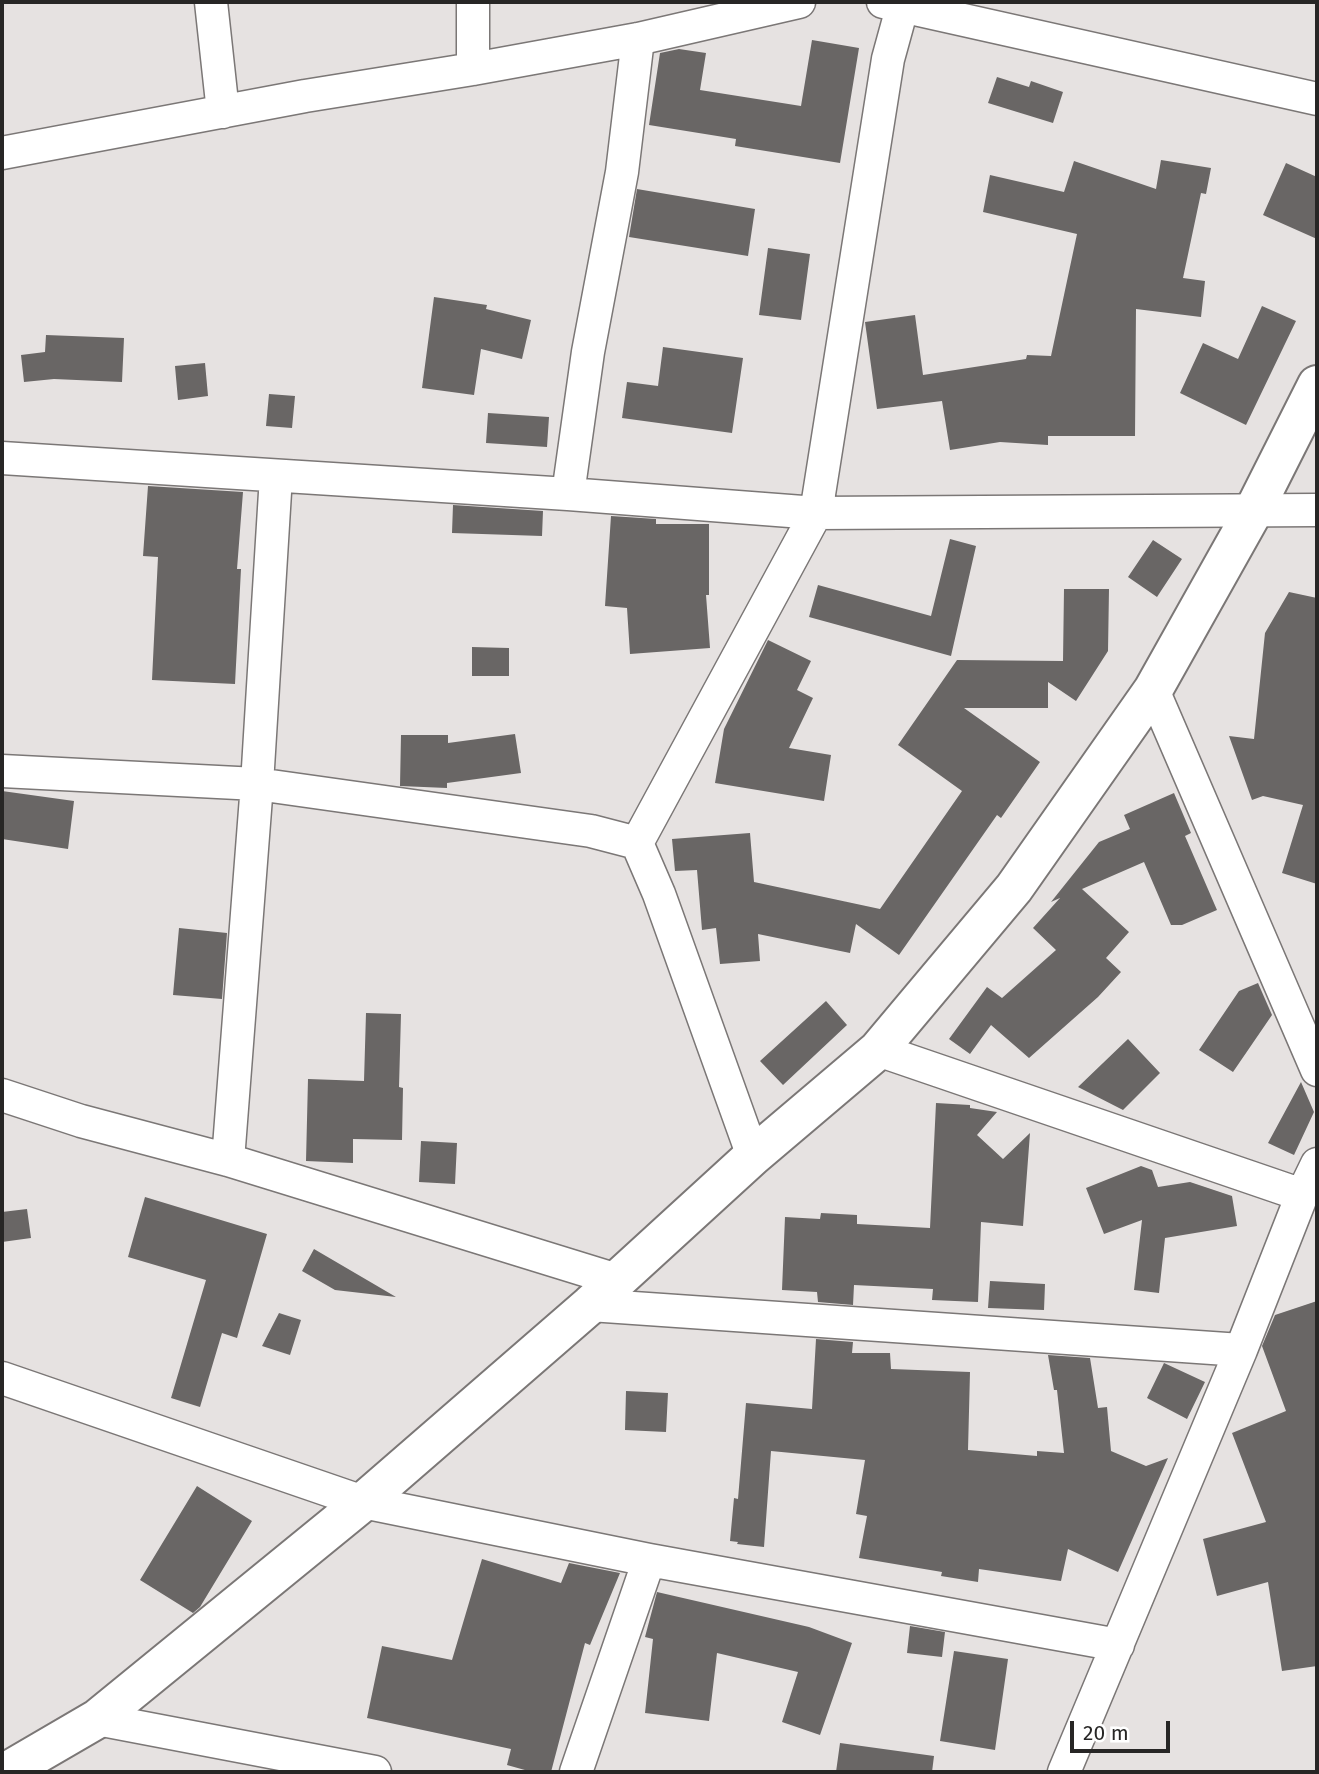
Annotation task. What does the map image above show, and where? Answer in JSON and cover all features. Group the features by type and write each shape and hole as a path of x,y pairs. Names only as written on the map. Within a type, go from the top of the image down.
{"street":[{"path":"211,2 223,112"},
{"path":"473,2 473,69"},
{"path":"2,153 638,39 799,2"},
{"path":"637,843 817,513 888,59 892,5 1317,99"},
{"path":"568,494 588,352 622,172 638,39"},
{"path":"6,1772 97,1719 363,1502 603,1293 753,1156 878,1050 1014,888 1153,690 1254,510 1317,385"},
{"path":"2,458 568,494 817,513 1317,510"},
{"path":"228,1160 257,784 276,476"},
{"path":"1153,690 1317,1070"},
{"path":"2,771 257,784 592,831 637,843"},
{"path":"637,843 659,894 753,1156"},
{"path":"878,1050 1301,1195"},
{"path":"2,1095 81,1121 228,1160 603,1293 1241,1350"},
{"path":"1064,1772 1241,1350 1301,1195 1317,1164"},
{"path":"2,1378 363,1502 649,1560 1118,1645"},
{"path":"576,1772 649,1560"},
{"path":"97,1719 375,1772"}],"building":[{"path":"812,40 859,48 840,163 735,146 736,139 649,125 660,53 679,49 706,53 700,90 801,106"},
{"path":"997,77 1029,87 1031,81 1063,92 1053,123 988,103"},
{"path":"1161,160 1211,168 1206,194 1201,193 1183,278 1205,281 1201,317 1136,309 1135,436 1048,436 1048,445 1000,442 950,450 942,401 877,409 865,322 915,315 923,375 1026,359 1027,355 1051,356 1077,234 983,212 990,175 1064,192 1074,161 1156,189"},
{"path":"1286,163 1317,177 1317,239 1263,215"},
{"path":"637,189 755,209 748,256 629,237"},
{"path":"768,248 810,254 801,320 759,315"},
{"path":"434,297 487,305 486,309 531,320 522,359 481,349 474,395 422,388"},
{"path":"1262,306 1296,321 1246,425 1180,393 1203,343 1238,359"},
{"path":"46,335 124,338 122,382 54,379 24,382 21,355 45,352"},
{"path":"663,347 743,358 732,433 622,418 627,382 658,386"},
{"path":"205,363 208,396 178,400 175,366"},
{"path":"269,394 295,396 292,428 266,426"},
{"path":"488,413 549,417 547,447 486,443"},
{"path":"148,486 243,492 237,569 241,569 235,684 152,680 158,557 143,556"},
{"path":"453,505 543,511 542,536 452,533"},
{"path":"611,516 656,519 656,524 709,524 709,595 706,595 710,648 630,654 627,608 605,606"},
{"path":"950,539 976,546 951,656 809,617 818,585 931,616"},
{"path":"1153,540 1182,559 1157,597 1128,577"},
{"path":"1064,589 1109,589 1108,651 1076,701 1048,682 1048,708 964,708 1040,762 1001,818 997,815 899,955 856,924 850,953 758,934 760,961 720,964 716,928 702,930 697,870 675,871 672,839 750,833 754,882 880,909 962,791 898,745 957,660 1063,661"},
{"path":"1289,592 1317,598 1317,884 1282,873 1303,805 1263,796 1252,800 1229,736 1254,739 1265,633"},
{"path":"768,640 811,661 797,690 813,698 789,748 831,755 824,801 715,783 724,729"},
{"path":"472,647 509,648 509,676 472,676"},
{"path":"515,734 521,773 447,783 447,788 400,786 401,735 448,735 448,743"},
{"path":"2,791 74,801 68,849 2,839"},
{"path":"1174,793 1191,833 1185,836 1217,910 1182,925 1171,925 1144,862 1082,889 1129,932 1106,958 1121,972 1098,997 1029,1058 991,1025 970,1054 949,1039 987,987 1002,998 1056,950 1033,928 1060,898 1051,902 1099,842 1130,829 1124,815"},
{"path":"179,928 227,933 222,999 173,995"},
{"path":"1258,983 1272,1015 1233,1072 1199,1050 1239,991"},
{"path":"826,1001 847,1025 783,1085 760,1061"},
{"path":"366,1013 401,1014 399,1087 403,1088 402,1140 353,1139 353,1163 306,1161 308,1079 364,1081"},
{"path":"1128,1039 1160,1073 1123,1110 1078,1087"},
{"path":"1301,1082 1314,1112 1294,1155 1268,1143"},
{"path":"936,1103 970,1105 970,1108 997,1112 977,1135 1003,1159 1030,1133 1023,1226 981,1222 978,1302 932,1300 933,1289 854,1285 853,1305 818,1302 817,1292 782,1290 785,1217 820,1219 821,1213 857,1215 857,1224 930,1228"},
{"path":"421,1141 457,1143 455,1184 419,1182"},
{"path":"1141,1166 1152,1170 1158,1187 1190,1182 1232,1196 1237,1226 1165,1238 1159,1293 1134,1290 1142,1220 1104,1234 1086,1188"},
{"path":"145,1197 267,1234 237,1338 222,1333 200,1407 171,1398 206,1280 128,1257"},
{"path":"27,1209 31,1238 2,1242 2,1212"},
{"path":"314,1249 396,1297 335,1290 302,1271"},
{"path":"990,1281 1045,1284 1044,1310 988,1308"},
{"path":"1317,1301 1317,1666 1282,1671 1268,1582 1217,1596 1203,1539 1266,1522 1232,1433 1286,1411 1262,1346 1275,1315"},
{"path":"279,1313 301,1320 290,1355 262,1346"},
{"path":"816,1339 853,1342 852,1353 890,1353 891,1369 970,1372 968,1450 1037,1456 1037,1451 1064,1453 1057,1390 1054,1390 1048,1355 1090,1358 1098,1408 1107,1407 1111,1451 1146,1466 1168,1458 1118,1572 1068,1549 1061,1581 979,1569 978,1582 941,1576 942,1572 859,1558 867,1516 856,1514 865,1460 771,1451 764,1547 730,1541 734,1498 738,1499 746,1403 812,1409"},
{"path":"1164,1363 1205,1382 1187,1419 1147,1398"},
{"path":"626,1391 668,1393 666,1432 625,1430"},
{"path":"197,1486 252,1521 200,1607 193,1613 140,1580"},
{"path":"482,1559 561,1583 569,1563 620,1573 590,1645 585,1643 551,1772 532,1772 507,1765 511,1749 367,1718 382,1646 452,1660"},
{"path":"657,1592 809,1627 852,1643 820,1735 782,1722 798,1672 717,1653 709,1721 645,1713 653,1639 645,1637"},
{"path":"910,1626 945,1632 942,1657 907,1653"},
{"path":"954,1651 1008,1659 995,1750 940,1741"},
{"path":"840,1743 934,1756 932,1772 836,1772"}]}
